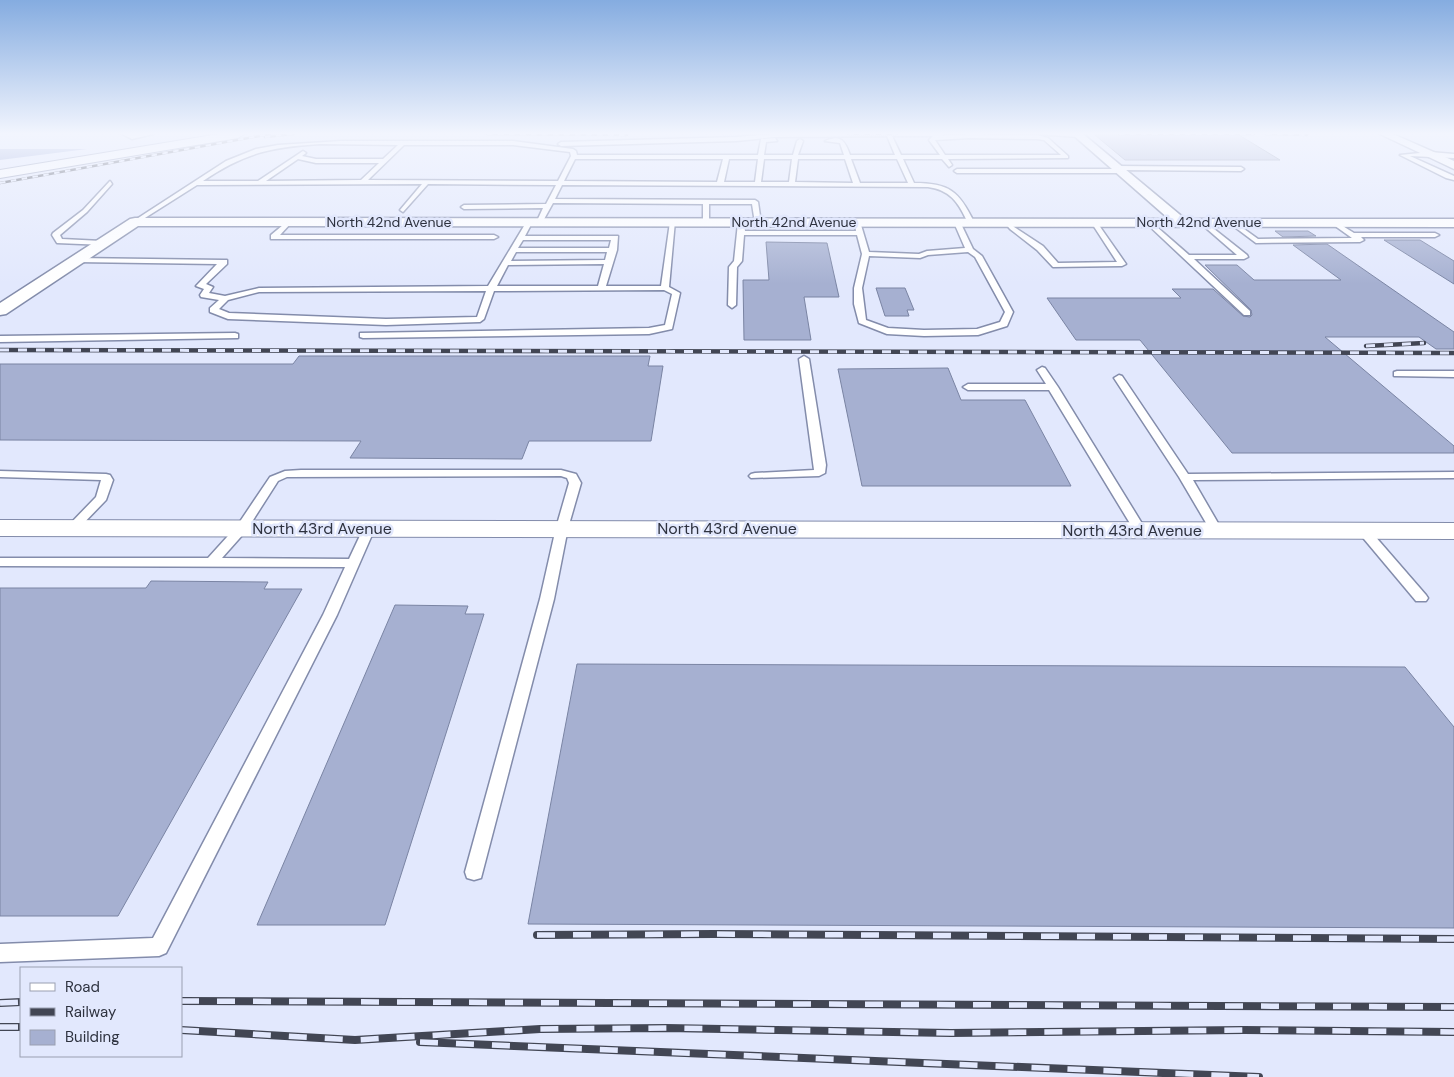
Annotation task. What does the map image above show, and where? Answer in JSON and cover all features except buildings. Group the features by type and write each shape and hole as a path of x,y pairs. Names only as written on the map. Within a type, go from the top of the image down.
{"main road":[{"name":"North 43rd Avenue","path":"3,530 73,527 1454,531"}],"street":[{"path":"1136,184 1181,222"},
{"path":"0,310 135,222"},
{"name":"North 42nd Avenue","path":"135,222 706,222 741,228 758,223 859,228 971,222 1454,223"}],"lane":[{"path":"102,243 60,240 56,235 109,184"},
{"path":"135,222 193,184"},
{"path":"403,210 425,184"},
{"path":"484,334 480,320 492,289 520,238 550,204 559,184"},
{"path":"670,202 674,184"},
{"path":"732,305 733,267 738,261 741,228 859,228 866,254 859,275 858,306 862,321 887,330 978,332 1004,324 1009,312 978,256 970,250 958,225 971,222 954,193 936,186 871,184"},
{"path":"706,202 706,222"},
{"path":"464,207 550,204 755,202 758,223"},
{"path":"289,222 274,237 494,237"},
{"path":"408,236 420,222"},
{"path":"665,288 673,222"},
{"path":"1008,222 1012,228 1040,248 1056,265 1122,264 1094,222"},
{"path":"1148,222 1248,313"},
{"path":"1187,257 1244,257 1202,222"},
{"path":"1231,222 1256,240 1360,240 1332,222"},
{"path":"1352,235 1435,235 1415,223"},
{"path":"520,238 615,238 610,262 601,288"},
{"path":"514,250 612,250"},
{"path":"866,254 920,256 927,253 970,250"},
{"path":"76,260 224,262 200,286 210,287 204,295 225,298 259,290 665,288 676,293 669,327 649,331 363,335"},
{"path":"506,263 610,262"},
{"path":"225,298 213,310 228,316 386,322 480,320"},
{"path":"0,339 235,336"},
{"path":"755,476 819,474 820,465 804,359"},
{"path":"1042,370 1140,530"},
{"path":"1397,374 1454,374"},
{"path":"1119,378 1184,477 1216,530"},
{"path":"968,387 1053,386"},
{"path":"212,562 242,528 274,479 285,474 321,472 561,473 572,476 574,484 562,528 547,599 474,872"},
{"path":"0,474 106,477 107,480 102,498 73,527"},
{"path":"1184,477 1454,475"},
{"path":"0,953 159,947 330,615 370,528"},
{"path":"1363,530 1421,598"},
{"path":"0,562 354,563"}],"railway":[{"path":"1366,346 1424,343"},
{"path":"0,350 1454,353"},
{"path":"537,935 715,934 1454,939"},
{"path":"182,1001 1454,1007"},
{"path":"0,1003 20,1002"},
{"path":"0,1027 20,1027"},
{"path":"182,1030 355,1040 540,1029 667,1028 951,1033 1244,1030 1454,1032"},
{"path":"420,1042 1259,1077"}]}
